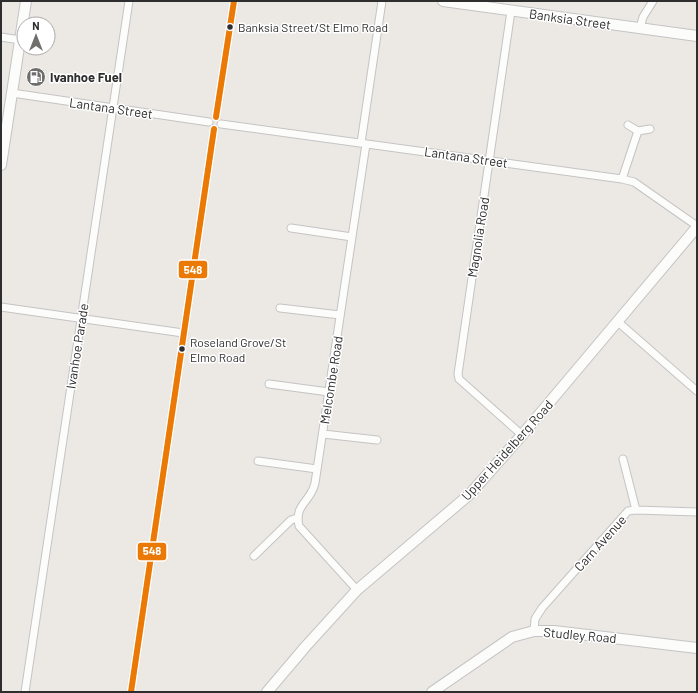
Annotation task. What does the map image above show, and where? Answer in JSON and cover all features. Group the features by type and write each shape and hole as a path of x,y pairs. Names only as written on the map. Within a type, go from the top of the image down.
{"street":[{"path":"24,16 26,1"},
{"name":"Ivanhoe Parade","path":"25,692 129,1"},
{"path":"216,117 234,1"},
{"name":"Melcombe Road","path":"297,518 299,509 314,488 317,470 352,237 382,1"},
{"name":"Banksia Street","path":"443,1 479,4 512,11 697,36"},
{"path":"640,28 643,17 653,1"},
{"name":"Magnolia Road","path":"512,11 468,297 458,376 459,379 522,435"},
{"path":"1,37 16,39"},
{"path":"1,165 3,142 18,56"},
{"name":"Lantana Street","path":"12,93 209,122"},
{"path":"214,129 210,126 209,122 211,119 216,117"},
{"path":"214,129 220,127 221,124 221,120 216,117"},
{"name":"Lantana Street","path":"221,124 622,179 634,182 697,226"},
{"path":"628,125 638,131 650,129"},
{"path":"131,692 214,129"},
{"path":"622,179 638,131"},
{"name":"Upper Heidelberg Road","path":"267,692 357,590 470,494 618,322 697,226"},
{"path":"291,228 352,237"},
{"path":"1,307 184,333"},
{"path":"280,308 340,315"},
{"path":"618,322 697,391"},
{"path":"269,384 329,392"},
{"path":"322,434 377,440"},
{"path":"623,460 636,510"},
{"path":"258,461 317,470"},
{"name":"Carn Avenue","path":"534,631 535,619 542,608 628,511 697,512"},
{"path":"254,556 291,520 297,518 299,526 357,590"},
{"name":"Studley Road","path":"432,692 512,637 534,631 554,631 697,648"}],"transit line":[{"name":"548","path":"216,117 234,1"},
{"name":"548","path":"131,692 214,129"}],"place":[{"name":"Banksia Street/St Elmo Road","path":"230,27"},
{"name":"Ivanhoe Fuel","path":"36,77"},
{"name":"Roseland Grove/St Elmo Road","path":"182,349"}]}
